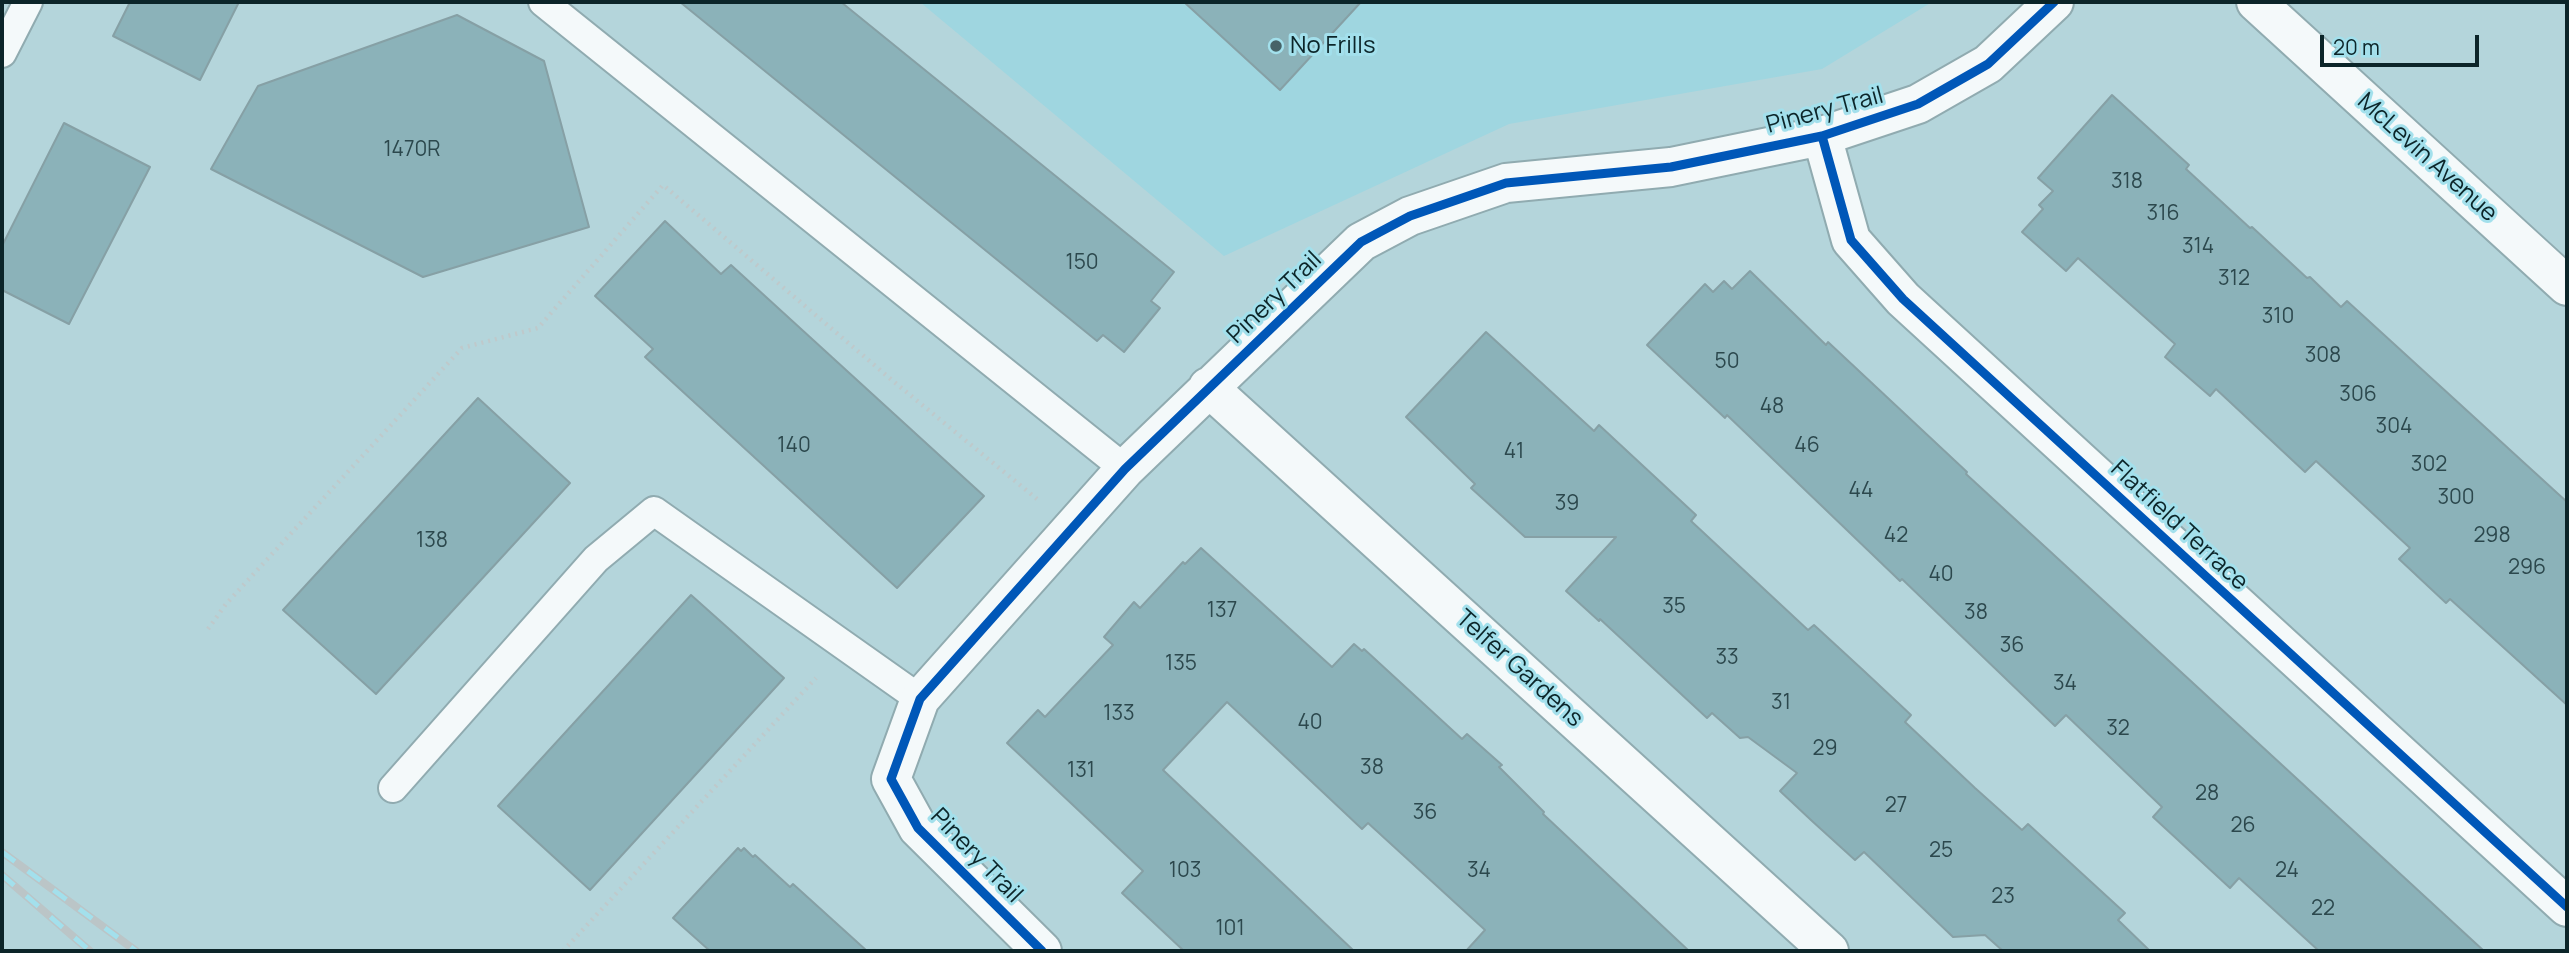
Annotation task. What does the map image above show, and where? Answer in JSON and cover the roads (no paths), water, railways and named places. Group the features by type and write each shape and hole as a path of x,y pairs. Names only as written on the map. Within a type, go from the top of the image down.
{"street":[{"name":"Pinery Trail","path":"1042,951 918,828 891,779 920,699 1125,469 1361,242 1410,216 1506,183 1671,167 1822,136 1919,104 1988,64 2054,2"},
{"name":"McLevin Avenue","path":"2256,2 2567,286"},
{"name":"Flatfield Terrace","path":"1822,136 1851,240 1903,299 2567,907"},
{"name":"Telfer Gardens","path":"1208,387 1829,951"}],"lane":[{"path":"2,53 28,2"},
{"path":"542,2 1125,469"},
{"path":"393,788 596,559 654,511 920,699"}],"railway":[{"path":"2,852 136,951"},
{"path":"2,875 90,951"}],"place":[{"name":"No Frills","path":"1276,46"}]}
